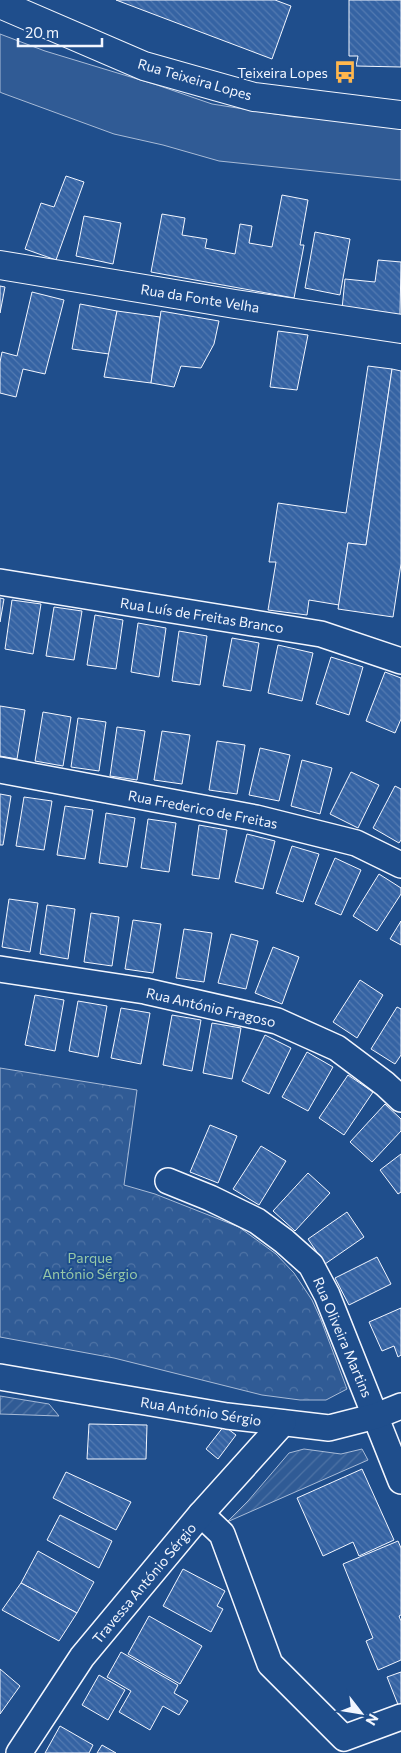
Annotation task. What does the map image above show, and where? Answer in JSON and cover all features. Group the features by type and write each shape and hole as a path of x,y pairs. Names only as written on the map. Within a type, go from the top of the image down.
{"street":[{"name":"Rua Teixeira Lopes","path":"0,4 144,66 254,97 401,115"},
{"name":"Rua da Fonte Velha","path":"0,264 401,330"},
{"name":"Rua Luís de Freitas Branco","path":"0,582 321,634 401,662"},
{"name":"Rua Frederico de Freitas","path":"0,770 256,818 356,843 401,865"},
{"name":"Rua António Fragoso","path":"0,969 144,992 277,1021 337,1048 385,1084 401,1099"},
{"name":"Rua Oliveira Martins","path":"168,1181 257,1220 311,1265 327,1295 401,1482"},
{"name":"Rua António Sérgio","path":"0,1377 227,1416 329,1428 376,1416 401,1406"},
{"name":"Travessa António Sérgio","path":"18,1753 82,1657 201,1514 283,1423"},
{"path":"201,1514 222,1534 270,1664 344,1738 401,1717"}],"shaded area":[{"path":"0,34 45,51 212,104 294,117 401,121 401,180 219,161 163,145 114,134 0,92"}],"green space":[{"name":"Parque António Sérgio","path":"0,1068 137,1090 124,1185 155,1194 239,1227 276,1254 294,1273 312,1300 347,1389 326,1400 300,1400 262,1395 114,1358 0,1337"},
{"path":"0,1396 49,1404 59,1416 0,1414"},
{"path":"304,1449 341,1454 362,1449 368,1460 227,1522 248,1501 289,1453"}],"building":[{"path":"116,0 275,0 291,6 272,59"},
{"path":"349,0 401,0 401,67 356,66 358,56 349,56"},
{"path":"66,176 84,182 56,260 25,249 41,203 54,207"},
{"path":"282,195 308,200 300,245 304,245 294,298 151,272 162,214 185,218 182,235 207,239 205,248 235,254 240,224 252,226 249,243 272,247"},
{"path":"84,216 121,223 113,264 76,256"},
{"path":"315,232 350,239 340,295 305,288"},
{"path":"378,260 401,262 400,315 342,309 345,279 375,282"},
{"path":"0,286 5,287 0,313"},
{"path":"32,292 64,300 45,374 23,369 16,397 0,393 0,362 2,352 17,356"},
{"path":"80,304 117,311 109,354 72,349"},
{"path":"117,311 160,317 151,383 104,377"},
{"path":"161,311 219,321 214,344 201,368 181,366 174,387 151,383"},
{"path":"278,331 308,335 297,390 270,387"},
{"path":"368,366 392,369 366,545 348,543 339,605 309,600 307,615 268,610 276,562 269,562 278,503 346,513"},
{"path":"392,369 401,371 401,564 393,617 338,609 348,543 366,545"},
{"path":"0,598 4,599 0,622"},
{"path":"12,600 41,604 33,654 5,649"},
{"path":"54,607 82,611 74,660 46,656"},
{"path":"95,615 123,620 116,669 87,665"},
{"path":"138,623 166,628 159,677 131,672"},
{"path":"179,631 207,636 200,685 172,681"},
{"path":"232,638 259,643 251,691 223,686"},
{"path":"278,645 313,653 302,701 268,693"},
{"path":"331,657 363,667 349,715 316,704"},
{"path":"385,672 401,678 401,719 395,733 366,721"},
{"path":"0,706 25,710 17,759 0,756"},
{"path":"43,712 71,717 63,766 35,761"},
{"path":"78,718 106,722 99,771 71,767"},
{"path":"117,727 145,731 137,780 110,776"},
{"path":"162,731 190,735 182,784 154,780"},
{"path":"217,741 245,745 237,794 209,790"},
{"path":"260,748 290,755 279,801 249,795"},
{"path":"302,760 332,768 320,814 291,806"},
{"path":"351,772 379,785 358,828 330,814"},
{"path":"395,786 401,789 401,840 399,843 373,828"},
{"path":"0,794 11,796 3,845 0,845"},
{"path":"24,797 52,801 44,850 16,846"},
{"path":"65,806 93,810 85,859 57,855"},
{"path":"106,813 135,818 127,867 99,863"},
{"path":"148,819 176,823 169,872 141,868"},
{"path":"199,825 227,830 219,879 192,875"},
{"path":"247,834 275,841 263,889 235,882"},
{"path":"292,846 319,854 303,902 276,893"},
{"path":"335,858 361,870 341,915 315,904"},
{"path":"379,874 401,888 401,894 377,931 353,916"},
{"path":"9,899 38,903 30,952 2,947"},
{"path":"47,905 75,909 68,959 40,954"},
{"path":"91,913 119,917 112,966 84,962"},
{"path":"133,920 161,924 153,973 125,969"},
{"path":"401,921 401,945 390,939"},
{"path":"184,929 212,933 204,982 176,978"},
{"path":"231,934 258,941 246,989 218,983"},
{"path":"273,947 299,957 282,1004 255,993"},
{"path":"360,980 383,995 357,1038 333,1022"},
{"path":"35,995 64,1000 55,1051 25,1045"},
{"path":"78,1001 107,1006 98,1057 69,1051"},
{"path":"397,1007 401,1009 401,1055 395,1064 371,1049"},
{"path":"121,1008 150,1013 141,1064 111,1058"},
{"path":"172,1015 201,1020 192,1071 163,1065"},
{"path":"212,1023 241,1028 232,1079 203,1073"},
{"path":"265,1035 291,1048 269,1094 242,1081"},
{"path":"307,1052 333,1067 308,1111 282,1097"},
{"path":"348,1075 373,1092 344,1135 319,1118"},
{"path":"385,1104 401,1119 401,1131 372,1162 350,1142"},
{"path":"210,1125 237,1136 218,1183 190,1172"},
{"path":"261,1146 286,1161 259,1205 233,1189"},
{"path":"401,1154 401,1192 398,1194 380,1170"},
{"path":"308,1173 330,1193 295,1231 273,1211"},
{"path":"347,1212 364,1237 325,1264 308,1239"},
{"path":"377,1257 391,1284 349,1305 335,1278"},
{"path":"401,1308 401,1355 398,1357 394,1346 382,1351 369,1322"},
{"path":"89,1424 147,1425 146,1459 87,1459"},
{"path":"224,1426 236,1435 218,1459 206,1449"},
{"path":"362,1469 394,1540 359,1556 353,1542 323,1556 297,1498"},
{"path":"66,1472 131,1502 116,1530 53,1498"},
{"path":"60,1515 112,1541 99,1568 47,1540"},
{"path":"398,1541 401,1548 401,1615 399,1616 401,1621 401,1660 378,1670 366,1641 373,1638 343,1564"},
{"path":"38,1551 94,1582 77,1613 21,1583"},
{"path":"183,1569 225,1591 217,1606 223,1609 211,1632 163,1606"},
{"path":"21,1583 77,1613 59,1641 2,1610"},
{"path":"149,1616 202,1646 180,1684 128,1654"},
{"path":"121,1652 178,1685 174,1693 188,1701 179,1715 163,1706 150,1730 119,1712 131,1691 107,1677"},
{"path":"0,1669 20,1686 0,1714"},
{"path":"401,1672 401,1706 399,1707 387,1677"},
{"path":"99,1675 125,1690 108,1720 82,1705"},
{"path":"60,1726 93,1745 89,1753 45,1753"},
{"path":"102,1745 116,1753 97,1753"}],"place":[{"name":"Teixeira Lopes","path":"345,72"}]}
